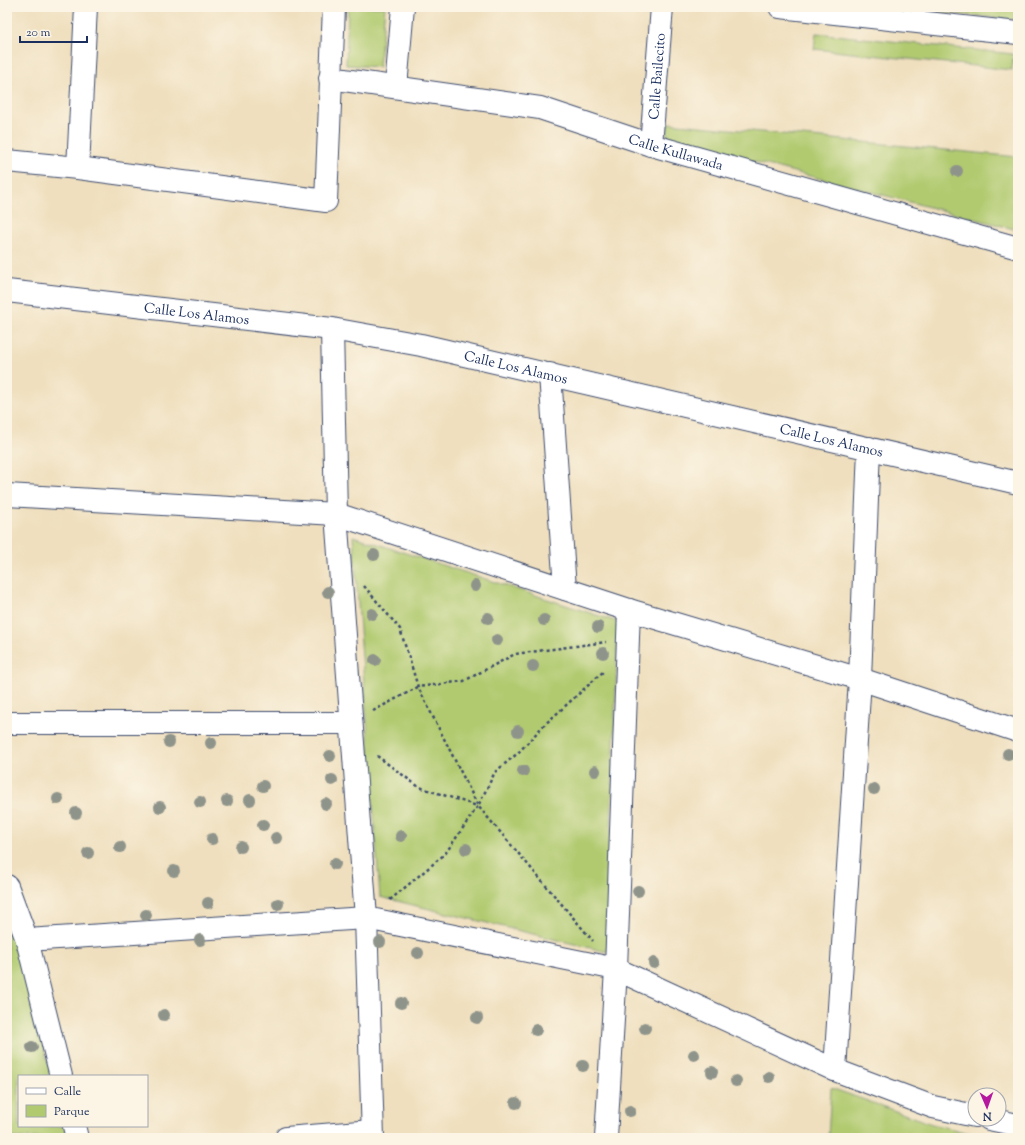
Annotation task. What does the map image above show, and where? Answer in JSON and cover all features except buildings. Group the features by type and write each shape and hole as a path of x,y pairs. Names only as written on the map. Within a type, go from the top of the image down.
{"street":[{"path":"78,168 86,7"},
{"path":"7,161 78,168 326,201 334,7"},
{"path":"396,87 403,7"},
{"name":"Calle Bailecito","path":"651,145 662,7"},
{"path":"780,7 1018,33"},
{"name":"Calle Kullawada","path":"330,78 540,108 651,145 1018,248"},
{"name":"Calle Los Alamos","path":"7,291 332,329 421,345 1018,483"},
{"path":"286,1138 373,1135 366,918 336,514 332,329"},
{"path":"550,374 565,589"},
{"path":"835,1070 860,679 869,448"},
{"path":"7,495 336,514 629,610 860,679 1018,731"},
{"path":"606,1138 616,969 629,610"},
{"path":"7,723 351,730"},
{"path":"7,886 27,940 61,1075"},
{"path":"27,940 366,918 616,969 835,1070 933,1107 967,1114"},
{"path":"1007,1123 1018,1125"},
{"path":"74,1127 77,1138"}],"path":[{"path":"362,584 400,629 418,687 478,806 616,969"},
{"path":"478,806 419,787 351,730 418,687 464,681 515,654 628,644"},
{"path":"366,918 403,890 445,854 478,806 495,772 518,753 543,726 628,644"}],"green space":[{"path":"348,7 385,7 379,67 346,65"},
{"path":"891,7 1016,7 1015,20"},
{"path":"816,33 1013,54 1012,70 814,49"},
{"path":"668,123 1018,157 1018,230 667,139"},
{"path":"353,536 618,622 607,952 380,897"},
{"path":"7,921 24,968 51,1075 18,1075 18,1127 64,1127 67,1138 7,1138"},
{"path":"831,1088 932,1124 990,1138 828,1138"}]}
